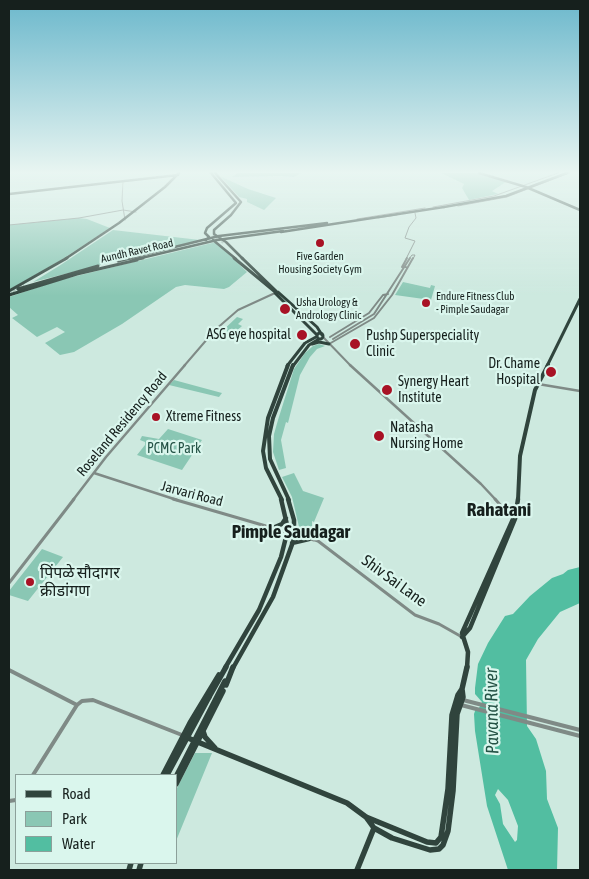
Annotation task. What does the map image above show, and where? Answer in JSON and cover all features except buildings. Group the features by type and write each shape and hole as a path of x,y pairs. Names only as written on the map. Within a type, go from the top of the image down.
{"main road":[{"path":"30,285 32,281 132,214"},
{"path":"208,236 208,229 225,214"},
{"path":"208,236 230,214"},
{"path":"230,214 213,231 214,234 221,236 246,268"},
{"path":"360,220 392,214"},
{"path":"360,220 395,214"},
{"path":"9,292 65,259 124,220"},
{"name":"Aundh Ravet Road","path":"284,230 360,220"},
{"name":"Aundh Ravet Road","path":"9,292 68,273 216,241 360,220"},
{"path":"119,262 208,236 284,230"},
{"path":"119,262 217,240 284,230"},
{"path":"208,236 317,327 320,337"},
{"path":"224,241 249,264"},
{"path":"224,241 320,337"},
{"path":"24,285 66,259"},
{"name":"Aundh Ravet Road","path":"9,292 119,262"},
{"path":"183,736 347,803 392,838 430,850 439,849 446,840 453,791 457,714 469,658 462,632 512,529 520,493 522,444 533,397 580,299"},
{"path":"178,774 225,681 273,597 292,543 294,534 290,503 270,458 269,436 288,375 298,358 309,345 320,337"},
{"path":"166,774 266,595 281,557 287,530 287,518 281,497 266,468 263,451 264,436 280,380 288,364 305,343 320,337"},
{"path":"309,345 316,342 330,344"},
{"path":"275,527 282,524 287,518"},
{"path":"292,543 312,540"},
{"path":"165,774 183,736 218,676 223,672"},
{"path":"178,780 204,731 229,675"},
{"path":"375,825 427,842 433,843 439,840 448,790 451,720 459,702"},
{"path":"204,731 212,747"},
{"path":"195,748 212,747"},
{"path":"357,870 375,825"}],"street":[{"path":"9,225 79,218 99,214"},
{"path":"123,214 124,220"},
{"path":"360,220 407,214"},
{"path":"407,267 402,266 415,242 405,238 409,227 416,218 415,214"},
{"path":"320,337 333,339 374,318 410,262"},
{"name":"Roseland Residency Road","path":"9,583 94,473 215,330 234,313 276,292"},
{"path":"330,344 333,339 369,313 383,294 390,295"},
{"path":"320,337 330,344 481,484 503,508 514,516"},
{"path":"538,384 580,391"},
{"name":"Jarvari Road","path":"94,473 183,502 287,530 312,540"},
{"name":"Shiv Sai Lane","path":"312,540 415,615 439,624 462,637"},
{"path":"9,670 78,705"},
{"path":"35,774 82,701 93,700 183,736"},
{"path":"459,702 544,724 580,736"},
{"path":"544,724 580,730"}],"green space":[{"path":"79,218 87,219 110,228 61,260 9,290 9,225"},
{"path":"113,230 200,240 33,282 59,266"},
{"path":"216,242 247,272 229,287 224,289 185,285 176,287 122,324 74,352 60,355 45,343 65,332 57,327 37,337 12,318 18,315 9,307 9,297 60,280"},
{"path":"403,282 430,288 431,285 435,286 431,300 395,295"},
{"path":"237,317 243,319 238,324 242,326 229,338 218,335"},
{"path":"319,344 325,346 317,349 310,357 300,375 288,423 286,422 281,440 286,468 279,470 273,452 274,434 294,369 305,353 313,346"},
{"path":"174,380 222,393 219,397 169,385"},
{"name":"PCMC Park","path":"168,429 202,440 182,470 137,455 145,445 145,442 140,440 142,436 159,439"},
{"path":"294,473 303,491 324,498 314,522 312,521 312,533 309,534 300,531 292,497 282,477"},
{"name":"पिंपळे सौदागर क्रीडांगण","path":"42,549 63,557 28,601 9,595 9,591"},
{"path":"195,753 212,753 178,836 178,786"}],"water":[{"name":"Pavana River","path":"580,567 580,603 560,612 538,639 526,660 527,726 536,739 546,771 547,799 558,828 557,870 508,870 487,806 475,731 474,714 476,708 479,708 482,702 475,694 478,664 488,643 505,616 513,614 530,596 552,578 568,570","holes":["498,789 508,800 518,826 517,840 515,842 503,824 500,804 495,795"]}],"tunnel":[{"path":"213,235 224,243"},
{"path":"9,293 24,285"}],"place":[{"name":"Five Garden Housing Society Gym","path":"320,243"},
{"name":"Endure Fitness Club - Pimple Saudagar","path":"426,303"},
{"name":"Usha Urology & Andrology Clinic","path":"285,309"},
{"name":"ASG eye hospital","path":"302,335"},
{"name":"Pushp Superspeciality Clinic","path":"355,344"},
{"name":"Dr. Chame Hospital","path":"551,372"},
{"name":"Synergy Heart Institute","path":"387,390"},
{"name":"Xtreme Fitness","path":"156,417"},
{"name":"Natasha Nursing Home","path":"379,436"},
{"name":"पिंपळे सौदागर क्रीडांगण","path":"30,582"}],"district":[{"name":"Rahatani","path":"499,510"},
{"name":"Pimple Saudagar","path":"291,532"}]}
